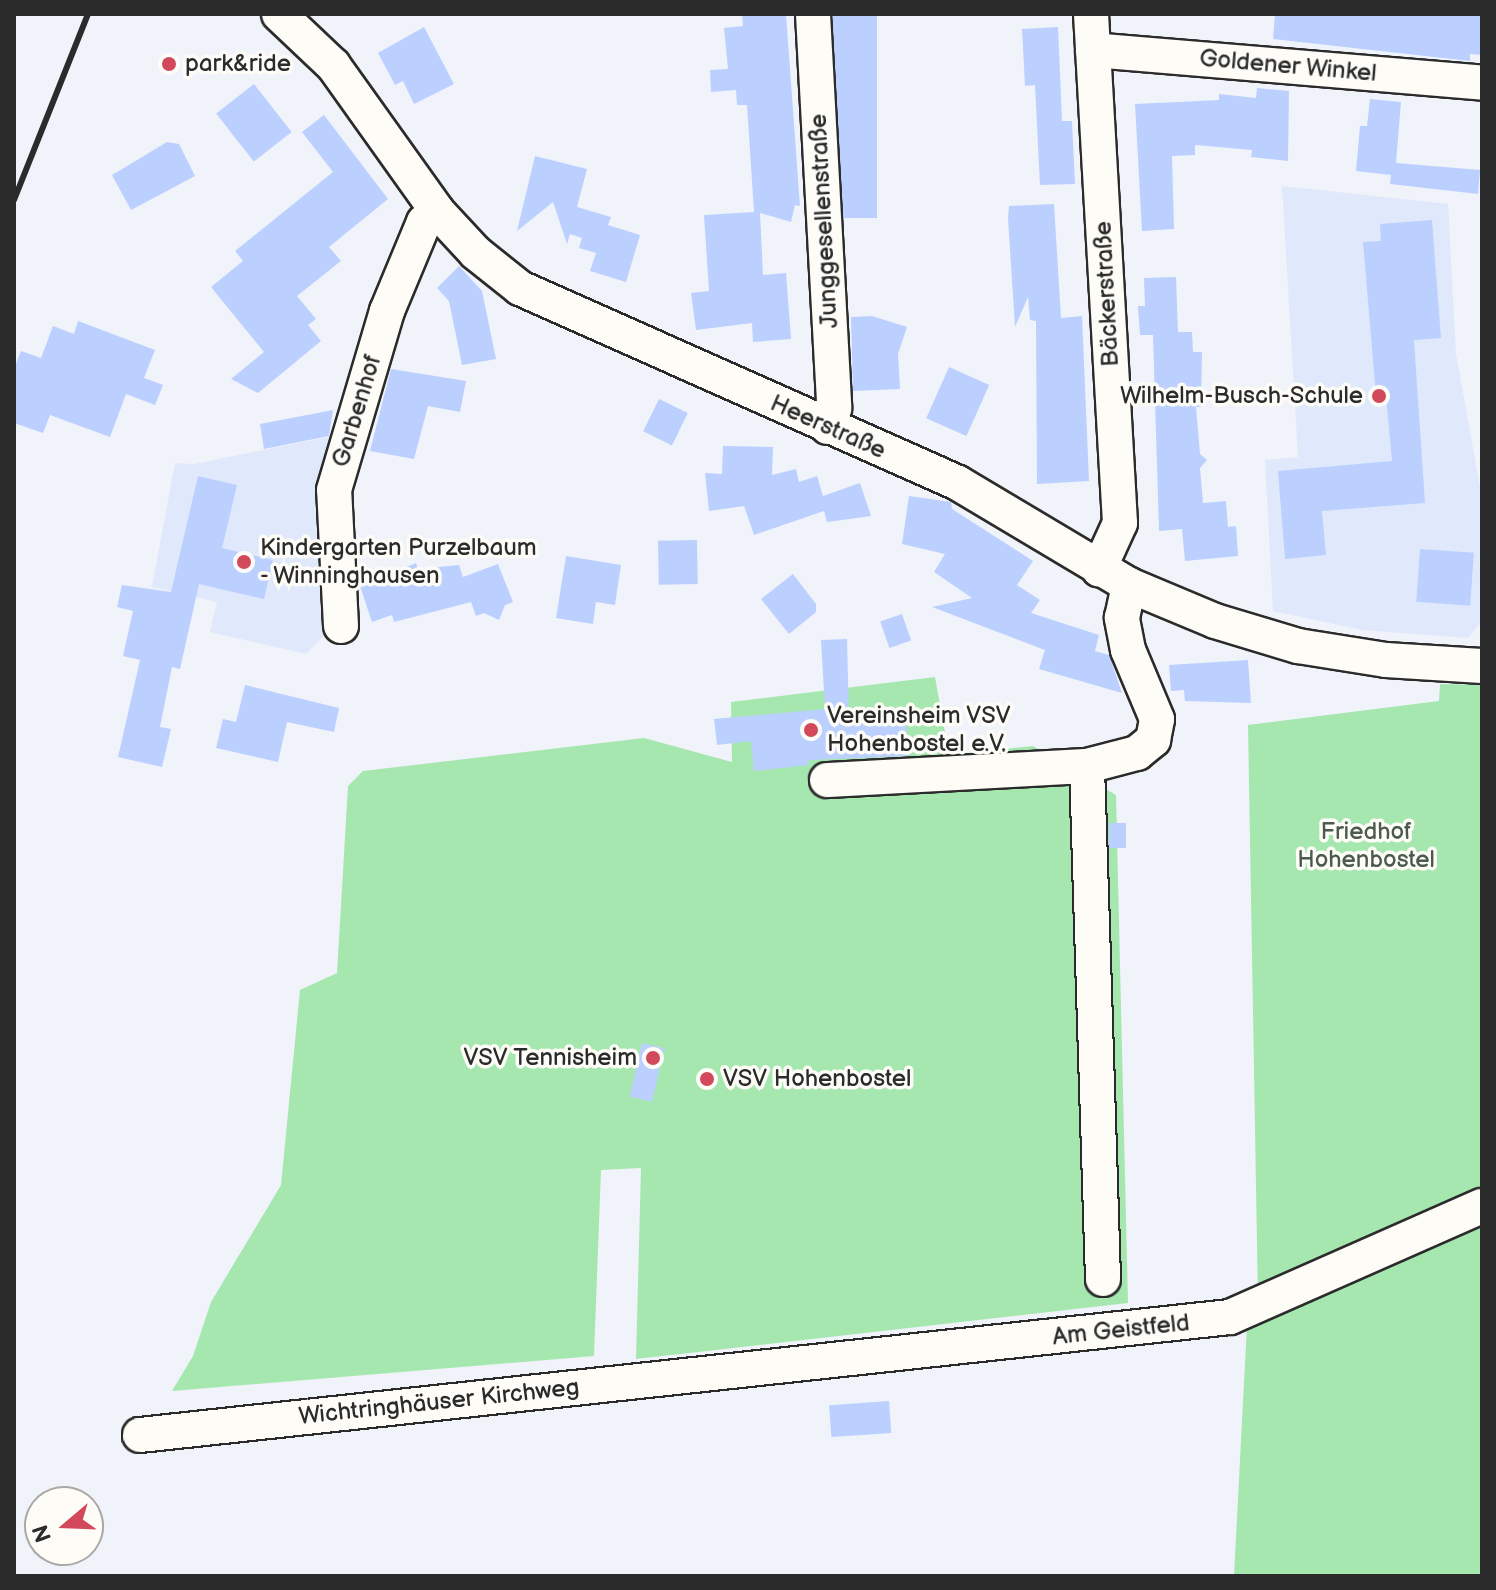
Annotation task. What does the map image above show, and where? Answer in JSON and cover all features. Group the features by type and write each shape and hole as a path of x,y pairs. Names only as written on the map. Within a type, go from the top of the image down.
{"street":[{"name":"Heerstraße","path":"279,14 333,65 437,211 476,253 520,288 958,483 1099,569 1215,621 1298,646 1386,660 1482,666"},
{"name":"Junggesellenstraße","path":"813,14 834,408 828,427"},
{"name":"Bäckerstraße","path":"1091,14 1120,523 1099,569"},
{"name":"Goldener Winkel","path":"1093,50 1482,83"},
{"name":"Garbenhof","path":"341,626 334,490 387,311 424,222 437,211"},
{"path":"827,780 1087,766 1137,753 1153,740 1157,719 1128,650 1122,618 1129,585"},
{"path":"1087,766 1103,1279"},
{"name":"Am Geistfeld","path":"739,1370 1230,1317 1482,1206"},
{"name":"Wichtringhäuser Kirchweg","path":"140,1435 739,1370"}],"shaded area":[{"name":"Wilhelm-Busch-Schule","path":"1282,186 1448,204 1456,354 1482,498 1482,621 1468,638 1362,630 1273,611 1265,460 1298,457"},
{"name":"Kindergarten Purzelbaum - Winninghausen","path":"333,436 334,625 306,654 210,632 217,602 152,587 175,463 194,464"}],"green space":[{"name":"VSV Hohenbostel","path":"935,677 949,755 1033,746 1116,795 1128,1303 636,1359 641,1168 601,1170 594,1356 172,1391 193,1356 211,1302 281,1185 300,990 337,973 348,786 363,771 644,738 732,762 731,702"},
{"name":"Friedhof Hohenbostel","path":"1440,684 1482,685 1482,1199 1258,1300 1248,725 1439,701"},
{"path":"1482,1219 1482,1576 1234,1576 1247,1325"}],"building":[{"path":"742,14 786,14 800,206 795,205 791,222 760,213 763,275 786,273 791,339 753,342 752,323 696,330 691,293 709,291 704,215 754,212 747,105 737,105 736,90 711,92 710,70 728,69 724,28 743,26"},
{"path":"833,14 877,14 877,218 833,218"},
{"path":"1275,14 1482,15 1482,55 1470,54 1470,61 1273,39"},
{"path":"424,27 454,84 414,104 403,81 395,85 378,53"},
{"path":"1058,27 1062,121 1072,121 1075,184 1040,185 1035,85 1025,86 1022,29"},
{"path":"254,84 292,132 254,162 216,114"},
{"path":"1257,88 1289,91 1288,161 1251,157 1252,150 1195,145 1195,155 1172,156 1174,229 1142,231 1135,104 1219,100 1219,94 1256,98"},
{"path":"1370,99 1401,102 1396,163 1480,170 1478,194 1390,184 1391,175 1356,171 1360,126 1367,126"},
{"path":"324,115 388,199 329,247 341,261 297,296 316,319 308,325 321,341 258,393 231,379 264,352 211,287 243,261 235,251 333,172 302,132"},
{"path":"167,142 179,144 195,176 131,210 112,175"},
{"path":"535,156 587,169 577,207 611,217 608,225 640,235 626,282 590,271 596,253 579,248 582,238 570,234 567,244 553,202 517,231"},
{"path":"1054,204 1061,318 1082,316 1089,481 1037,484 1036,321 1030,320 1028,297 1015,327 1008,218 1009,206"},
{"path":"1432,220 1441,338 1414,340 1425,503 1322,511 1326,555 1285,559 1278,471 1392,461 1386,395 1376,396 1363,242 1381,241 1380,224"},
{"path":"459,266 482,291 496,359 462,365 449,301 437,288"},
{"path":"1176,277 1178,332 1192,332 1193,352 1202,352 1201,407 1196,407 1200,454 1207,460 1200,468 1203,503 1226,501 1228,527 1236,526 1238,556 1185,561 1182,529 1159,531 1153,335 1140,335 1138,306 1145,306 1144,278"},
{"path":"872,316 907,327 898,354 900,389 853,391 851,317"},
{"path":"78,321 155,350 144,378 163,385 155,405 126,394 110,437 50,415 43,433 14,423 14,369 21,351 41,358 53,326 74,334"},
{"path":"949,367 989,385 966,436 926,418"},
{"path":"391,369 466,381 460,412 428,406 414,459 370,451"},
{"path":"659,399 688,413 672,445 643,431"},
{"path":"333,410 329,436 264,449 260,424"},
{"path":"723,446 773,447 772,475 796,469 799,482 817,476 823,496 860,483 871,516 827,522 824,511 754,535 744,506 709,511 705,473 722,474"},
{"path":"198,476 237,485 222,548 273,560 264,599 199,584 180,669 172,667 160,727 171,729 162,767 118,757 140,660 123,656 133,611 117,607 122,585 171,592"},
{"path":"909,496 951,502 952,509 1033,561 1017,585 1040,600 1031,613 1099,635 1095,651 1109,655 1122,693 1039,669 1045,650 932,607 972,598 934,572 945,554 902,544"},
{"path":"697,540 698,584 659,585 658,541"},
{"path":"1420,549 1474,553 1470,606 1416,602"},
{"path":"566,556 621,565 615,605 596,602 593,624 556,618"},
{"path":"416,563 418,569 459,565 463,577 498,564 513,602 505,605 499,620 484,613 476,616 471,602 394,622 392,615 372,622 360,586"},
{"path":"793,574 816,604 816,612 789,634 761,599"},
{"path":"902,614 911,640 889,648 880,621"},
{"name":"Vereinsheim VSV Hohenbostel e.V.","path":"847,639 849,718 905,711 909,756 808,760 809,765 754,771 751,741 717,745 714,719 825,709 821,640"},
{"path":"1248,660 1251,703 1185,701 1184,690 1171,691 1169,665"},
{"path":"245,685 339,708 334,732 287,722 278,762 216,748 223,719 236,722"},
{"path":"1109,823 1126,823 1126,848 1109,848"},
{"name":"VSV Tennisheim","path":"642,1043 664,1048 652,1102 630,1097"},
{"path":"889,1401 891,1433 831,1437 829,1405"}],"railway":[{"path":"14,200 88,14"}],"place":[{"name":"park&ride","path":"169,64"},
{"name":"Wilhelm-Busch-Schule","path":"1379,396"},
{"name":"Kindergarten Purzelbaum - Winninghausen","path":"244,562"},
{"name":"Vereinsheim VSV Hohenbostel e.V.","path":"811,730"},
{"name":"VSV Tennisheim","path":"653,1058"},
{"name":"VSV Hohenbostel","path":"707,1079"}]}
